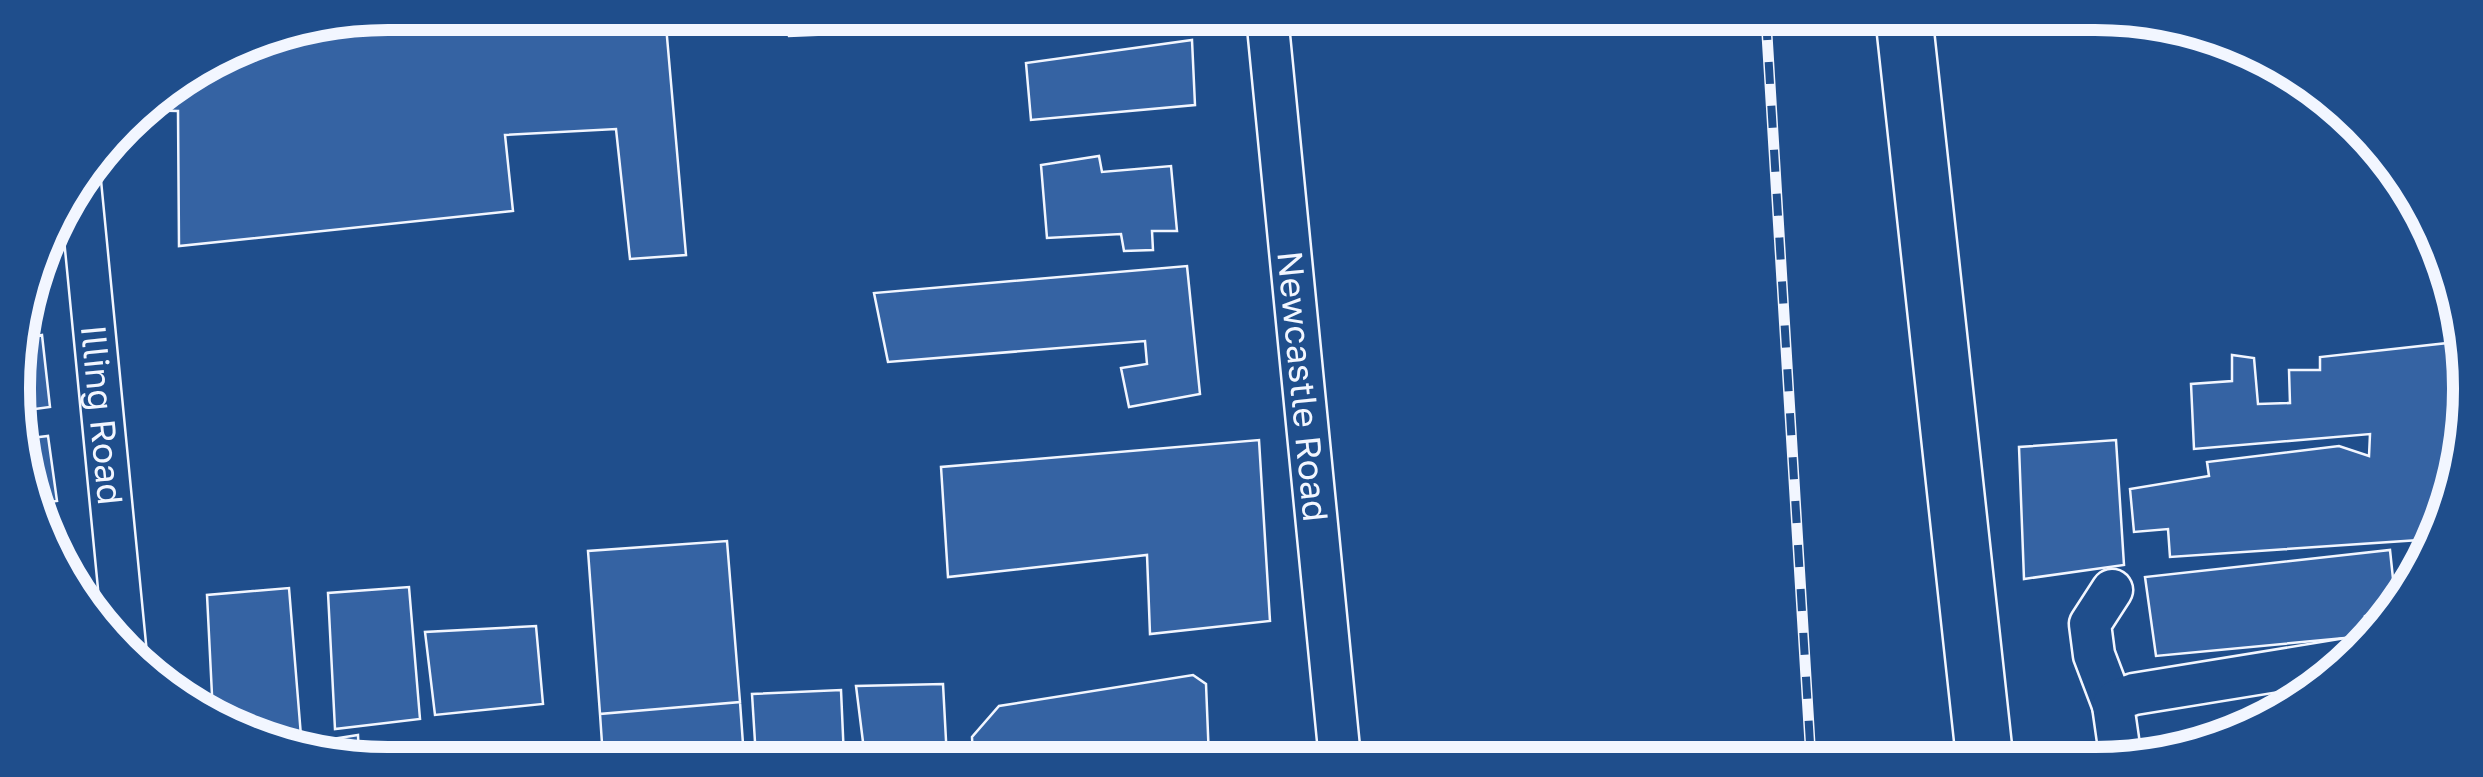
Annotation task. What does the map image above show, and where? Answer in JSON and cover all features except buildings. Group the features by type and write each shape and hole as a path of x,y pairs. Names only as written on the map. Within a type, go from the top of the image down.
{"highway":[{"path":"1905,30 1983,747"}],"street":[{"name":"Newcastle Road","path":"1269,30 1339,747"},
{"name":"Illing Road","path":"82,203 123,630"},
{"path":"2112,590 2090,624 2094,655 2113,706 2119,746"},
{"path":"2113,706 2134,694 2317,670"}],"railway":[{"path":"1767,30 1810,747"}]}
